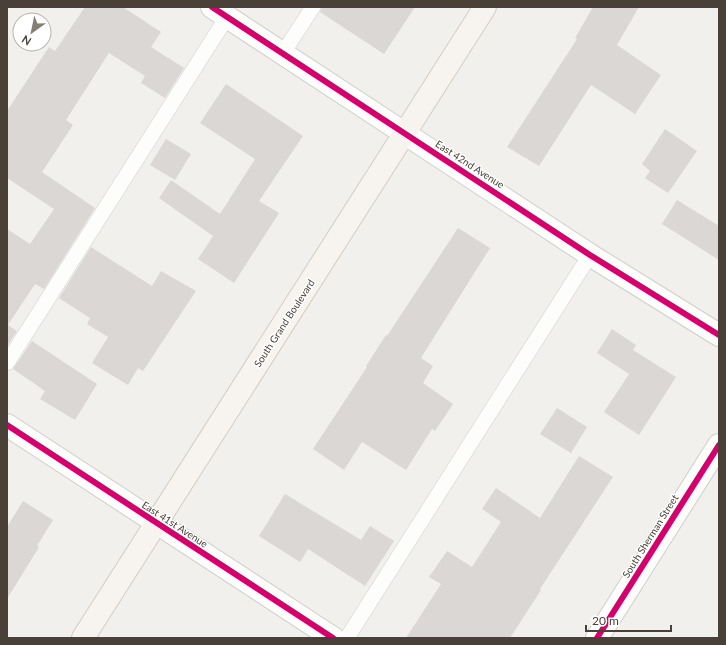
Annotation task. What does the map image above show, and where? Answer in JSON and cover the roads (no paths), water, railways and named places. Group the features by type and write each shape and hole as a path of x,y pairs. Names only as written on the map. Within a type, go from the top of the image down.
{"main road":[{"name":"South Grand Boulevard","path":"83,638 485,7"}],"street":[{"name":"East 42nd Avenue","path":"219,12 590,255 719,335"},
{"name":"East 41st Avenue","path":"7,425 332,638"},
{"name":"South Sherman Street","path":"597,638 719,445"}],"lane":[{"path":"283,53 313,7"},
{"path":"7,363 219,12"},
{"path":"347,638 590,255"}]}
